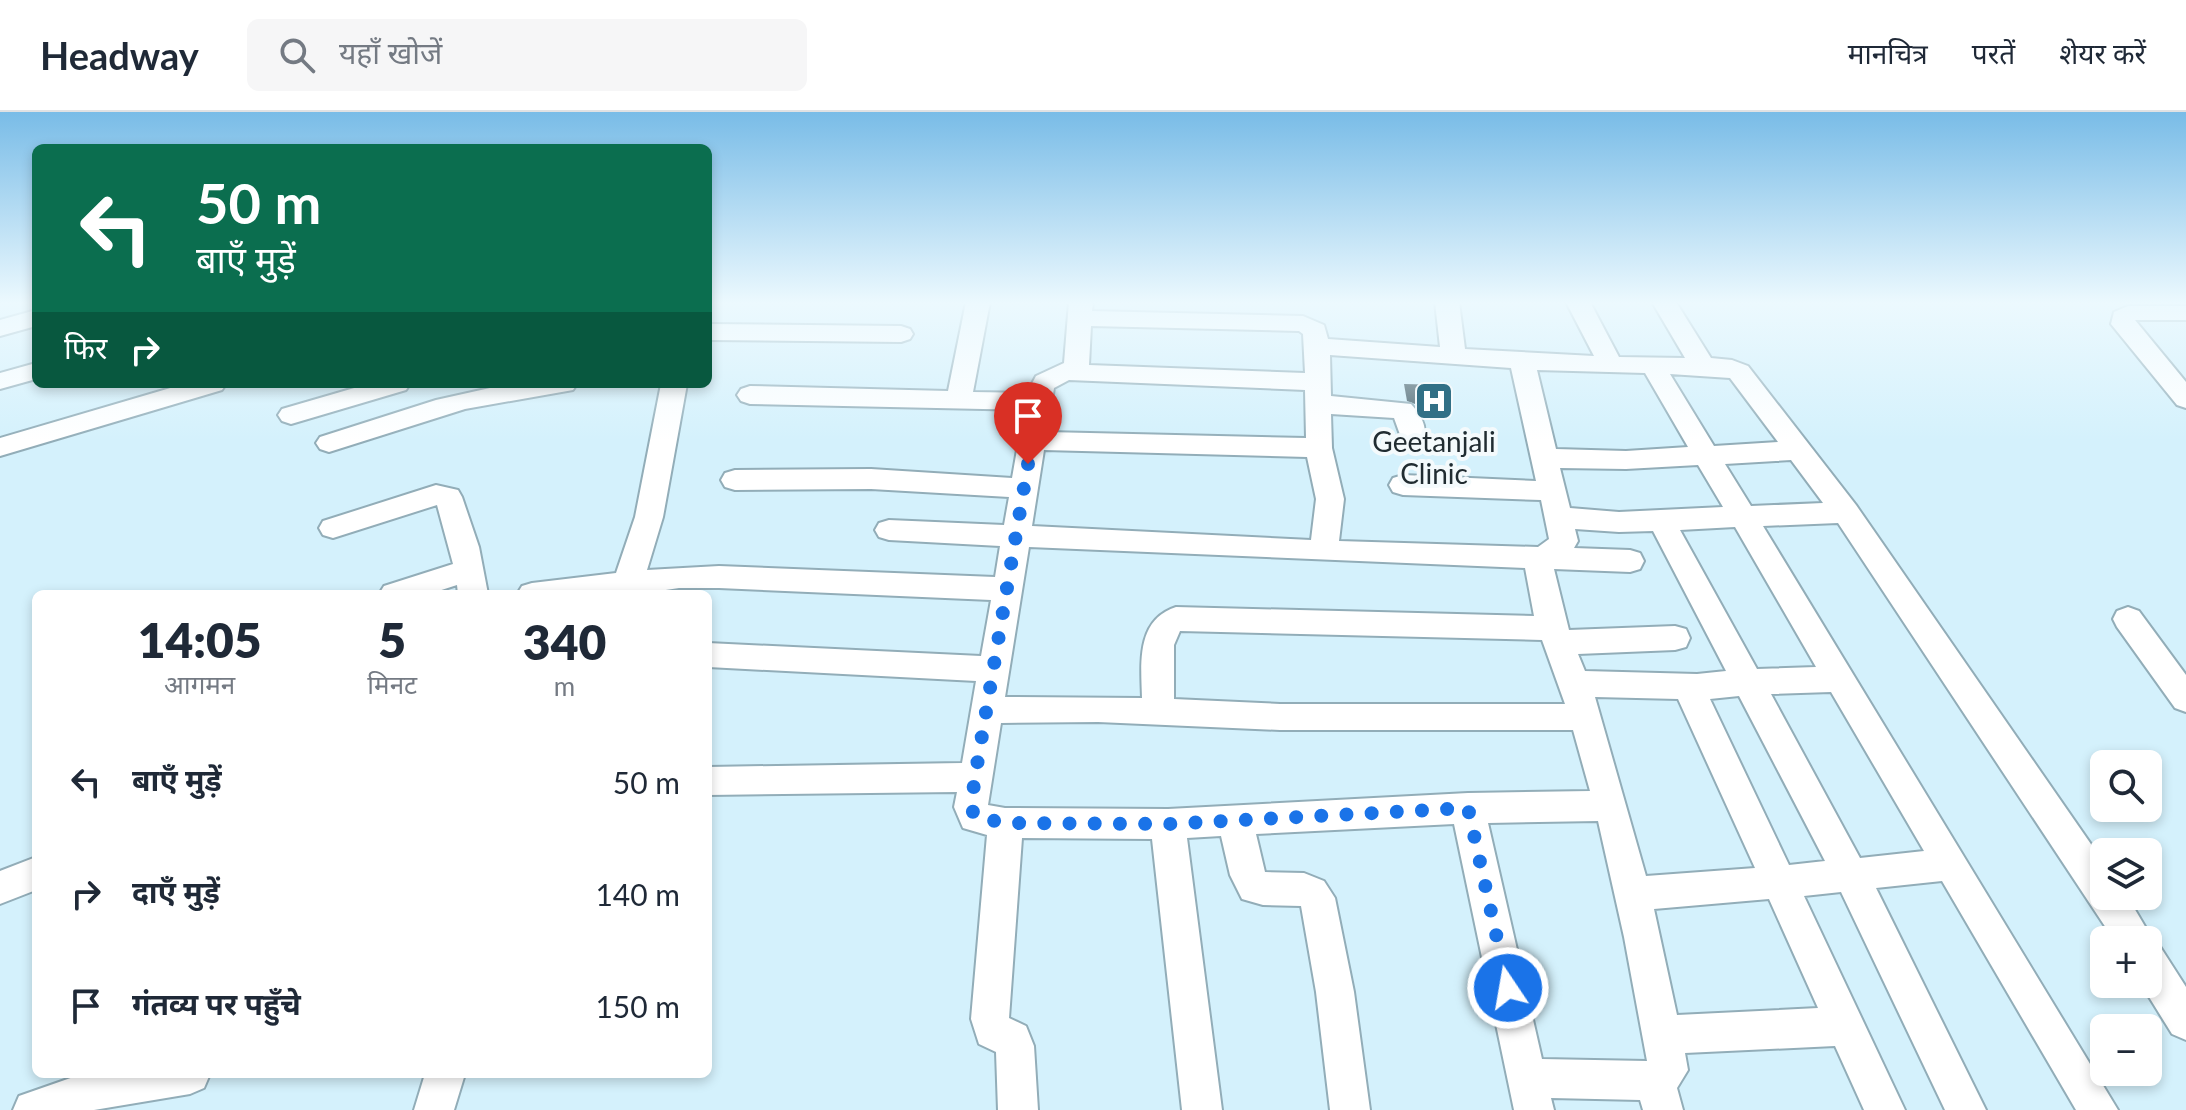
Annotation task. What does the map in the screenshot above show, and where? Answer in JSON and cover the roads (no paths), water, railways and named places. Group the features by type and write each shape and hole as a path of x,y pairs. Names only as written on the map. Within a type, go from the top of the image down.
{"street":[{"path":"959,400 969,349"},
{"path":"1069,372 1076,365 1077,349"},
{"path":"1317,349 1319,448 1330,499 1324,551"},
{"path":"1346,349 1454,358 1703,366 1732,368 1739,372 1846,512 2090,872"},
{"path":"1453,349 1454,358"},
{"path":"1602,349 1611,365"},
{"path":"1692,349 1703,366"},
{"path":"2144,349 2186,399"},
{"path":"1468,808 1531,1094 1659,1096 1661,1079 1668,1070 1633,894 1586,717 1538,572 1543,558 1563,544 1522,361"},
{"path":"1653,366 2098,1110"},
{"path":"0,381 32,372"},
{"path":"1412,437 1410,420 1402,410 1317,393 1069,372 1056,373 1045,381 1005,589 971,807 975,817 1005,823 1168,824 1468,808 1610,806"},
{"path":"0,447 199,388"},
{"path":"291,415 383,388"},
{"path":"329,443 467,400 550,388"},
{"path":"673,388 649,517 626,589 719,577 1005,589"},
{"path":"750,395 1039,402"},
{"path":"1034,441 1319,448"},
{"path":"1544,458 1626,460 1797,450"},
{"path":"735,480 871,479 1023,488"},
{"path":"1403,485 1554,504 1619,522 1846,512"},
{"path":"333,528 436,495 452,501 471,582 420,590"},
{"path":"1661,520 1851,875 1966,1110"},
{"path":"889,530 1324,551 1630,561"},
{"path":"1159,713 1158,655 1162,627 1176,619 1675,638"},
{"path":"2128,619 2186,699"},
{"path":"712,655 994,669"},
{"path":"1574,684 1694,686 1840,679"},
{"path":"1694,686 1689,691 1885,1110"},
{"path":"987,710 1098,709 1280,717 1586,717"},
{"path":"712,781 975,777"},
{"path":"1235,821 1248,875 1255,887 1303,888 1317,898 1335,992 1350,1110"},
{"path":"1005,823 990,1019 993,1030 1012,1040 1015,1046 1018,1110"},
{"path":"1168,824 1202,1110"},
{"path":"1633,894 1952,864"},
{"path":"0,888 32,875"},
{"path":"2162,983 2186,1021"},
{"path":"1662,1035 1846,1026"},
{"path":"33,1110 107,1087 164,1078"},
{"path":"434,1110 444,1078"}],"place":[{"name":"Geetanjali Clinic","path":"1434,401"}]}
